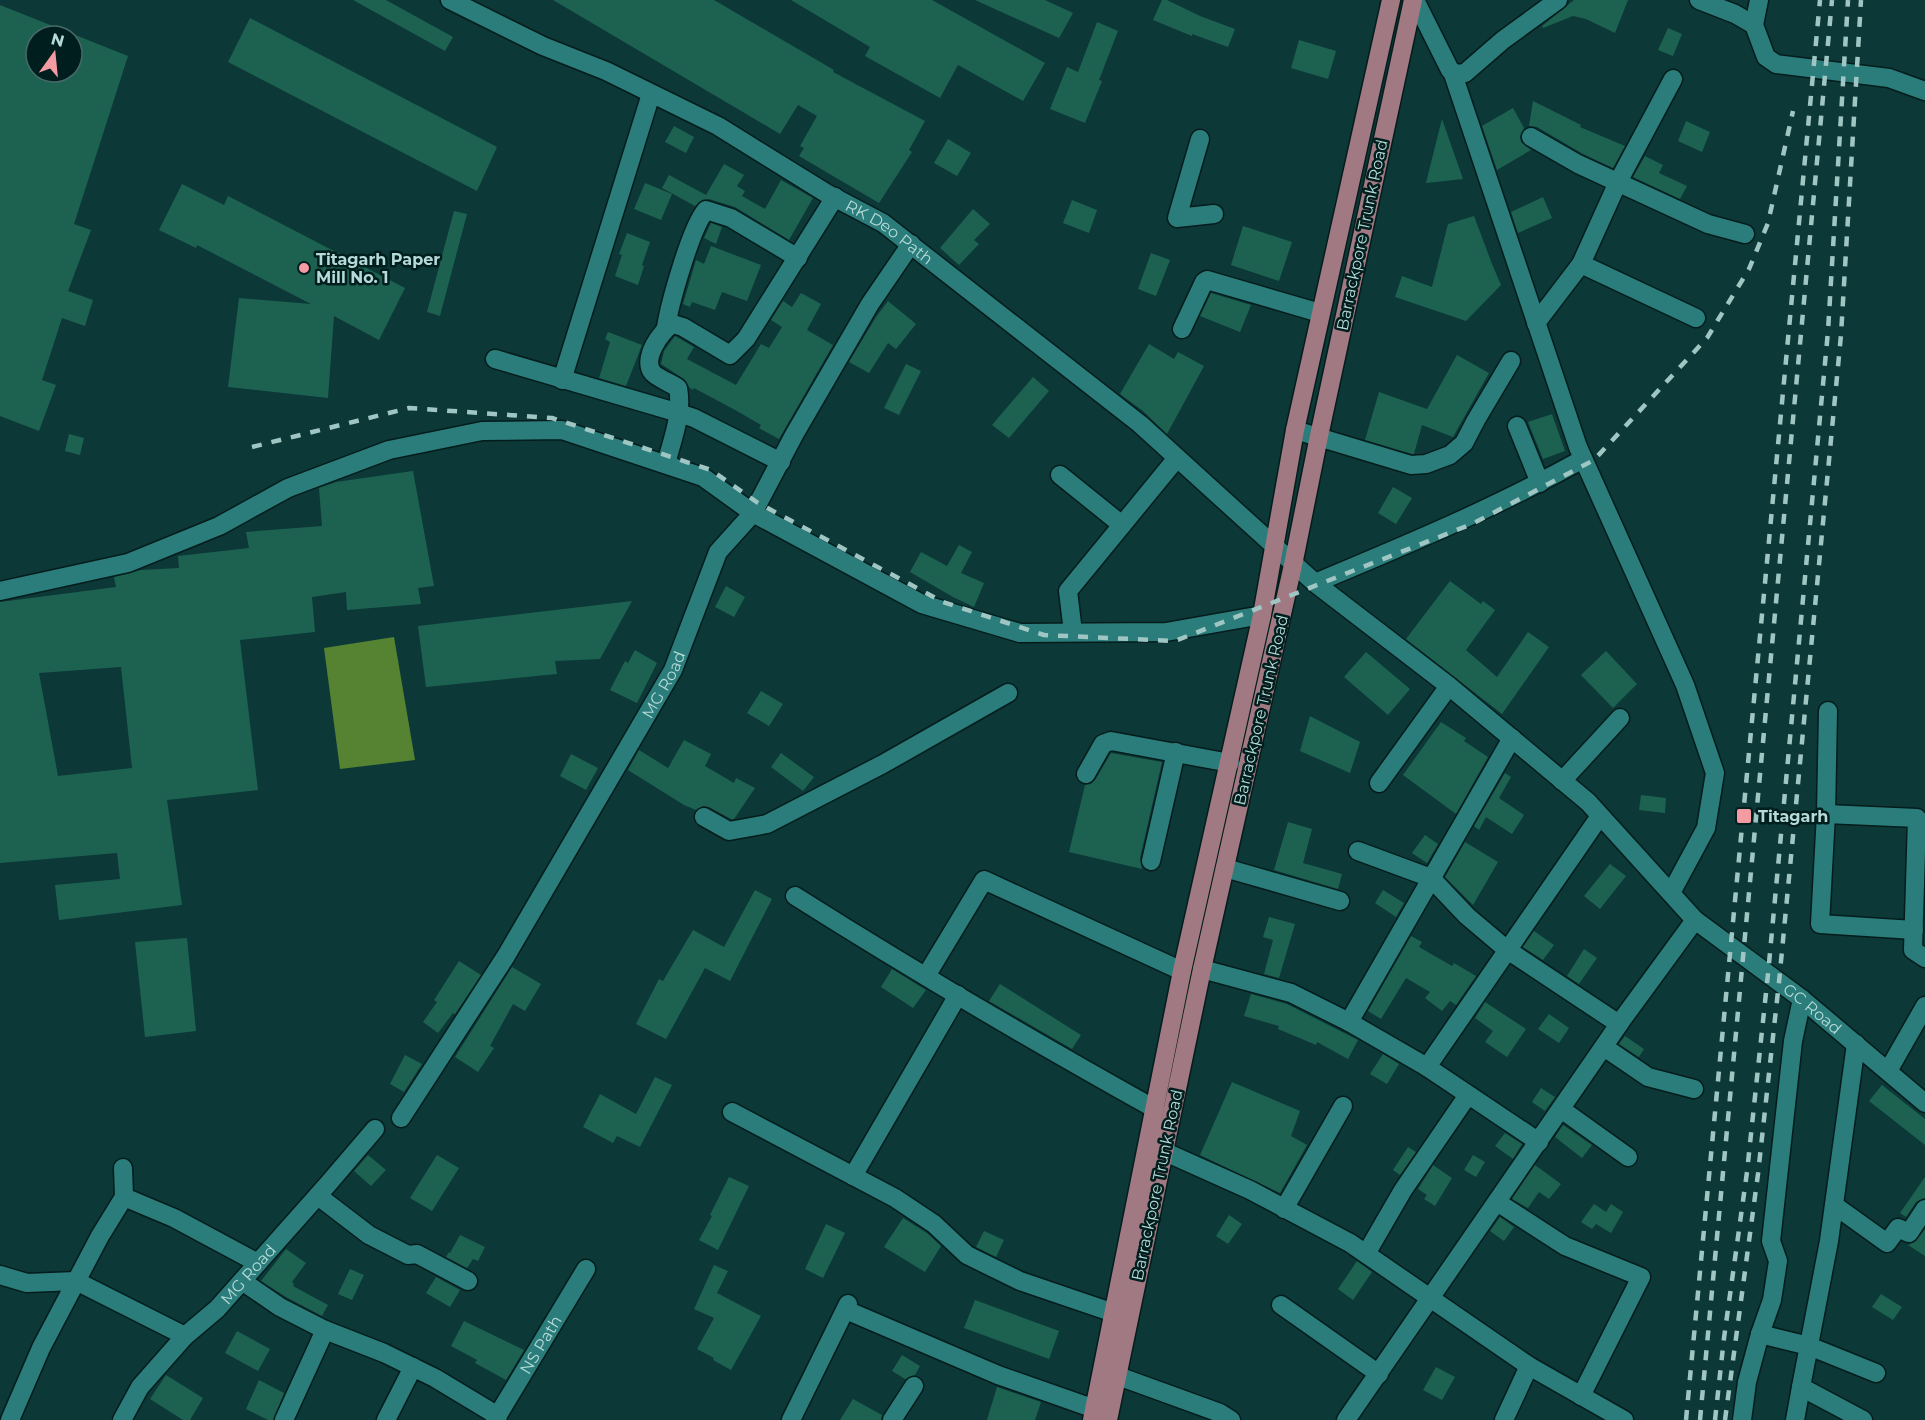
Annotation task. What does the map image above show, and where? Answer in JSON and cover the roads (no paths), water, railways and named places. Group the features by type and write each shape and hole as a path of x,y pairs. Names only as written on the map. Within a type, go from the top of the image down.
{"main road":[{"name":"Barrackpore Trunk Road","path":"1098,1416 1114,1312 1182,971 1262,615 1295,430 1320,313 1391,0"},
{"name":"Barrackpore Trunk Road","path":"1098,1416 1118,1376 1202,969 1293,564 1414,0"}],"street":[{"name":"RK Deo Path","path":"450,0 543,46 606,71 718,126 835,197 883,223 1140,424 1315,583 1449,686 1512,738"},
{"path":"1414,0 1453,74 1583,459 1685,685 1715,773 1706,828 1671,893"},
{"path":"1453,74 1465,73 1503,40 1558,0"},
{"path":"1699,0 1720,4 1754,25"},
{"path":"1759,0 1754,25 1766,57 1776,64 1889,78 1925,91"},
{"path":"1536,323 1581,264 1618,182 1673,79"},
{"path":"562,380 651,94"},
{"path":"1532,137 1578,164 1708,224 1745,234"},
{"path":"1200,139 1177,218 1214,214"},
{"path":"666,327 673,324 682,327 730,355 746,339 835,197"},
{"path":"666,465 680,413 678,388 653,373 649,366 650,357 666,327 674,292 698,225 706,210 731,218 798,258"},
{"name":"MG Road","path":"401,1118 506,956 673,670 718,552 753,513 870,304 911,244"},
{"path":"1581,264 1696,318"},
{"path":"1182,329 1207,280 1320,313"},
{"path":"495,359 694,418 781,462"},
{"path":"1295,430 1411,465 1426,464 1450,455 1464,443 1511,361"},
{"path":"1517,426 1540,483"},
{"path":"0,591 128,563 219,526 288,488 379,454 482,431 562,430 703,477 753,513 922,604 1020,633 1166,632 1262,615"},
{"path":"1072,632 1068,591 1177,458"},
{"path":"1315,583 1450,526 1540,483 1583,459"},
{"path":"1060,475 1122,525"},
{"path":"1379,783 1449,686"},
{"path":"704,817 729,831 767,824 883,764 1008,693"},
{"path":"1828,711 1826,814 1820,924 1914,930"},
{"path":"1562,781 1620,718"},
{"path":"1349,1022 1512,738"},
{"name":"GC Road","path":"1512,738 1588,802 1695,920 1802,999 1925,1103"},
{"path":"1086,774 1106,742 1121,742 1230,763"},
{"path":"1151,861 1176,752"},
{"path":"1826,814 1917,818 1913,950 1925,958"},
{"path":"1427,1067 1506,949 1600,816"},
{"path":"1358,851 1431,878 1467,916 1506,949 1620,1024"},
{"path":"1225,868 1340,901"},
{"path":"926,976 984,880 1182,971"},
{"path":"795,896 897,960 1155,1109"},
{"path":"1346,1420 1430,1296 1695,920"},
{"path":"1202,969 1291,993 1349,1022 1427,1067 1539,1142"},
{"path":"853,1176 958,994"},
{"path":"1742,1420 1747,1382 1772,1300 1778,1261 1771,1241 1792,1041 1802,999"},
{"path":"1888,1071 1925,1006"},
{"path":"1795,1420 1829,1240 1856,1044"},
{"path":"1604,1047 1648,1077 1694,1089"},
{"path":"1366,1254 1403,1190 1468,1095"},
{"path":"1284,1209 1343,1106"},
{"path":"1561,1109 1628,1157"},
{"path":"732,1112 895,1198 934,1224 967,1255 1020,1281 1114,1312"},
{"name":"MG Road","path":"122,1420 140,1387 185,1336 217,1309 375,1129"},
{"path":"1163,1151 1250,1190 1350,1243 1529,1366 1624,1420"},
{"path":"9,1420 41,1347 124,1197 123,1168"},
{"path":"318,1196 369,1235 408,1256 417,1254 468,1281"},
{"path":"124,1197 174,1218 258,1263"},
{"path":"1497,1202 1565,1246 1641,1277 1581,1396"},
{"path":"1834,1205 1887,1243 1898,1228 1910,1233 1925,1209"},
{"name":"NS Path","path":"497,1418 586,1269"},
{"path":"0,1275 27,1283 76,1281 185,1336"},
{"path":"242,1281 280,1307 325,1330 413,1367 497,1418"},
{"path":"1281,1305 1379,1374"},
{"path":"791,1420 847,1307 998,1375 1098,1416"},
{"path":"284,1420 325,1330"},
{"path":"1760,1334 1809,1346 1876,1374"},
{"path":"1504,1420 1529,1366"},
{"path":"386,1420 413,1367"},
{"path":"1118,1376 1220,1413 1231,1420"},
{"path":"892,1420 914,1386"},
{"path":"1801,1387 1863,1420"}],"railway":[{"path":"1686,1420 1820,0"},
{"path":"1700,1420 1832,0"},
{"path":"1715,1420 1747,1172 1768,974 1828,331 1848,0"},
{"path":"1725,1420 1758,1174 1779,982 1841,335 1861,0"},
{"path":"252,447 409,408 552,418 711,470 758,503 943,602 1044,635 1175,641 1472,524 1594,460 1707,338 1749,269 1768,223 1793,111"}],"place":[{"name":"Titagarh Paper Mill No. 1","path":"304,268"},
{"name":"Titagarh","path":"1744,816"}]}
